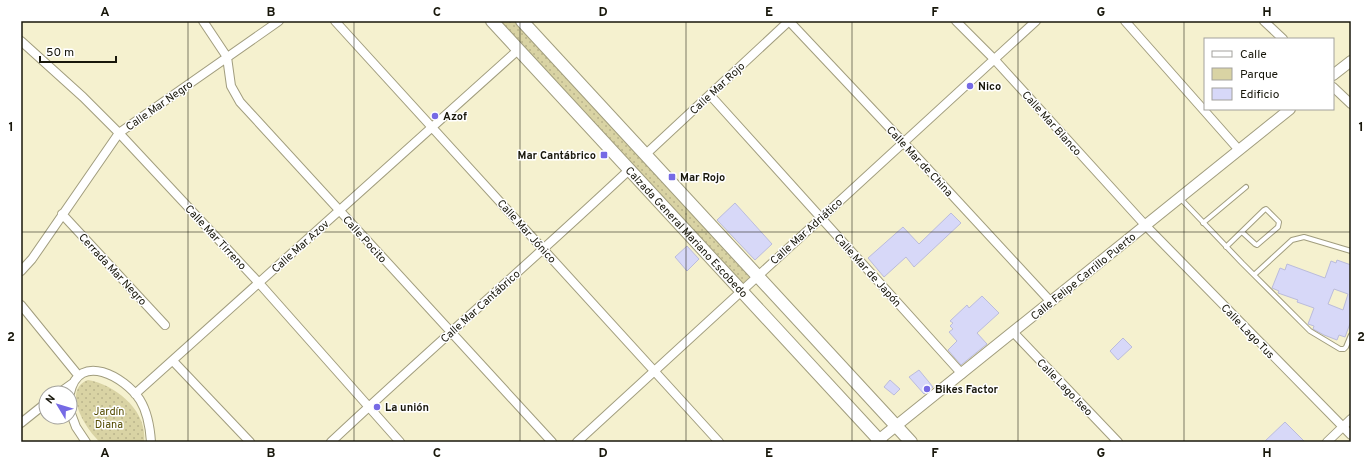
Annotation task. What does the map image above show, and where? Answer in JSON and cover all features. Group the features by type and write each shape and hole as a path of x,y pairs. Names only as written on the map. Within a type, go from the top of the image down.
{"main road":[{"name":"Calzada General Mariano Escobedo","path":"492,21 879,441"},
{"name":"Calzada General Mariano Escobedo","path":"522,21 911,442"}],"street":[{"name":"Calle Pocito","path":"203,21 227,57 231,86 240,102 552,442"},
{"name":"Calle Mar Negro","path":"21,271 32,259 119,133 279,21"},
{"name":"Calle Mar Jónico","path":"335,21 719,442"},
{"name":"Calle Mar Rojo","path":"646,154 789,21"},
{"name":"Calle Mar de China","path":"789,21 1051,302"},
{"name":"Calle Mar Blanco","path":"956,21 994,59 1146,226"},
{"name":"Calle Mar Adriático","path":"577,442 1036,21"},
{"path":"1125,21 1239,150"},
{"path":"1264,21 1282,38"},
{"name":"Calle Mar Tirreno","path":"21,41 83,97 119,133 259,283 400,442"},
{"name":"Calle Mar Azov","path":"135,394 518,50"},
{"path":"1334,74 1351,61"},
{"path":"1334,88 1351,104"},
{"name":"Calle Mar de Japón","path":"710,95 962,374"},
{"name":"Calle Felipe Carrillo Puerto","path":"879,441 1289,110"},
{"name":"Calle Mar Cantábrico","path":"331,442 451,332 544,250 630,170"},
{"name":"Cerrada Mar Negro","path":"62,214 165,325"},
{"name":"Calle Lago Tus","path":"1146,226 1351,435"},
{"path":"21,305 78,375"},
{"name":"Calle Lago Iseo","path":"1013,332 1118,442"},
{"path":"173,361 250,442"},
{"path":"70,385 78,375 90,371 109,374 125,383 135,394 147,414 151,442"},
{"path":"21,422 38,409"},
{"path":"1327,442 1351,419"},
{"path":"75,425 86,442"}],"lane":[{"path":"1203,223 1246,187"},
{"path":"1180,198 1226,247 1310,330 1340,349 1344,349 1346,347 1351,335"},
{"path":"1226,247 1266,209 1279,222 1278,227 1257,245 1242,232"},
{"path":"1254,275 1292,240 1298,237 1304,237 1351,251"}],"green space":[{"path":"496,21 515,21 752,275 741,286"},
{"name":"Jardín Diana","path":"88,380 99,383 109,387 128,401 141,420 144,431 144,442 100,442 88,429 79,410 78,390 80,385"}],"building":[{"path":"735,203 772,244 755,260 717,220"},
{"path":"951,213 961,223 914,267 906,257 884,277 868,258 903,227 919,244"},
{"path":"687,246 699,259 687,271 675,257"},
{"path":"1337,260 1351,265 1351,321 1345,337 1339,335 1337,340 1313,329 1314,326 1308,324 1314,308 1297,302 1298,300 1278,293 1279,291 1272,288 1280,268 1285,270 1287,264 1325,278 1331,261 1336,263","holes":["1334,289 1348,294 1343,310 1328,304"]},
{"path":"982,296 999,313 977,333 987,344 961,365 948,350 957,341 949,332 953,329 950,326 953,323 950,321 967,305 969,308"},
{"path":"1123,338 1132,347 1118,360 1110,351"},
{"path":"919,370 933,387 924,394 909,377"},
{"path":"890,380 900,389 894,395 884,387"},
{"path":"1285,422 1305,442 1264,442"}],"place":[{"name":"Nico","path":"970,86"},
{"name":"Azof","path":"435,116"},
{"name":"Mar Cantábrico","path":"604,155"},
{"name":"Mar Rojo","path":"672,177"},
{"name":"Bikes Factor","path":"927,389"},
{"name":"La unión","path":"377,407"}]}
